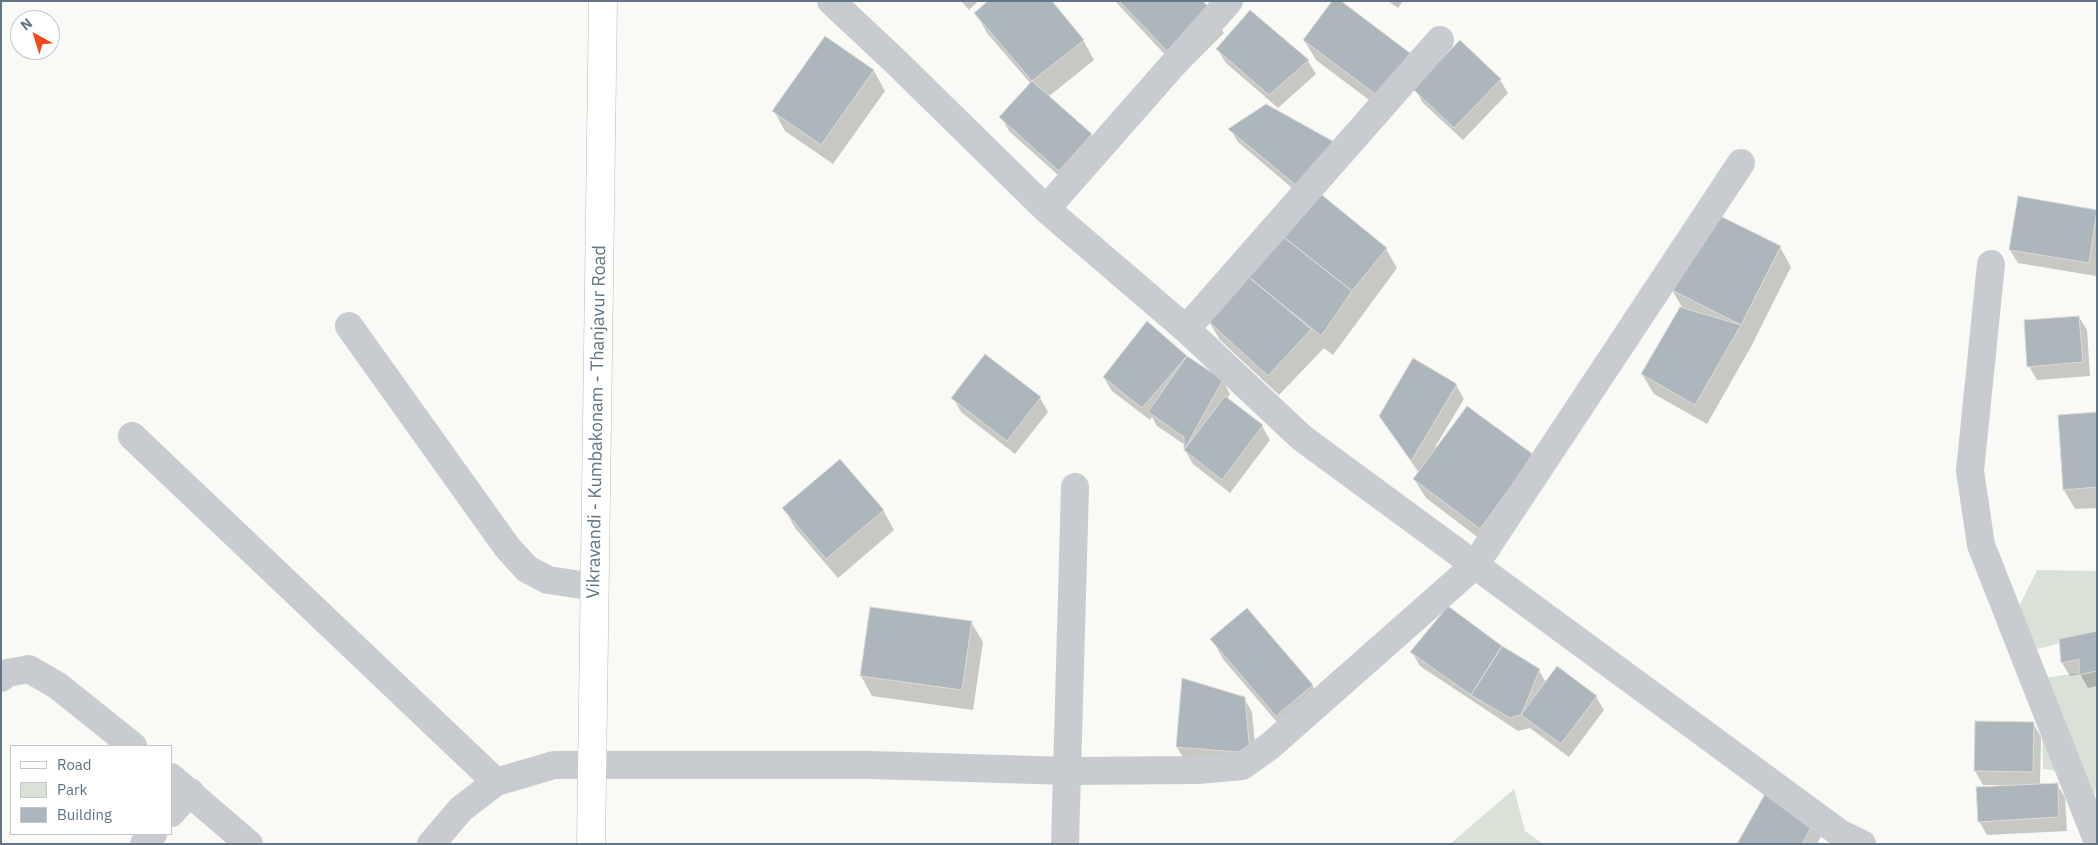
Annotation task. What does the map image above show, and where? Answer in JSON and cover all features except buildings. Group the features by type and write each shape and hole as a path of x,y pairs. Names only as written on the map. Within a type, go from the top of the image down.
{"main road":[{"name":"Vikravandi - Kumbakonam - Thanjavur Road","path":"592,844 603,1"}],"street":[{"path":"831,1 1046,209 1186,329 1302,438 1841,834 1862,844"},
{"path":"1046,209 1229,1"},
{"path":"1186,329 1440,40"},
{"path":"431,844 461,809 496,782 554,765 872,765 1067,771 1198,770 1242,766 1270,746 1475,565 1741,163"},
{"path":"1991,264 1970,471 1981,544 2097,841 2092,844"},
{"path":"350,326 507,547 526,569 548,580 595,587"},
{"path":"132,436 496,782"},
{"path":"1065,844 1075,487"},
{"path":"1,678 7,673 29,669 58,686 132,745"},
{"path":"172,811 181,785 249,844"}],"green space":[{"path":"2037,570 2097,571 2097,632 2035,650 2012,621"},
{"path":"2097,671 2097,778 2090,837 2064,772 2043,769 2041,678"},
{"path":"1514,789 1525,831 1543,844 1450,844"}]}
